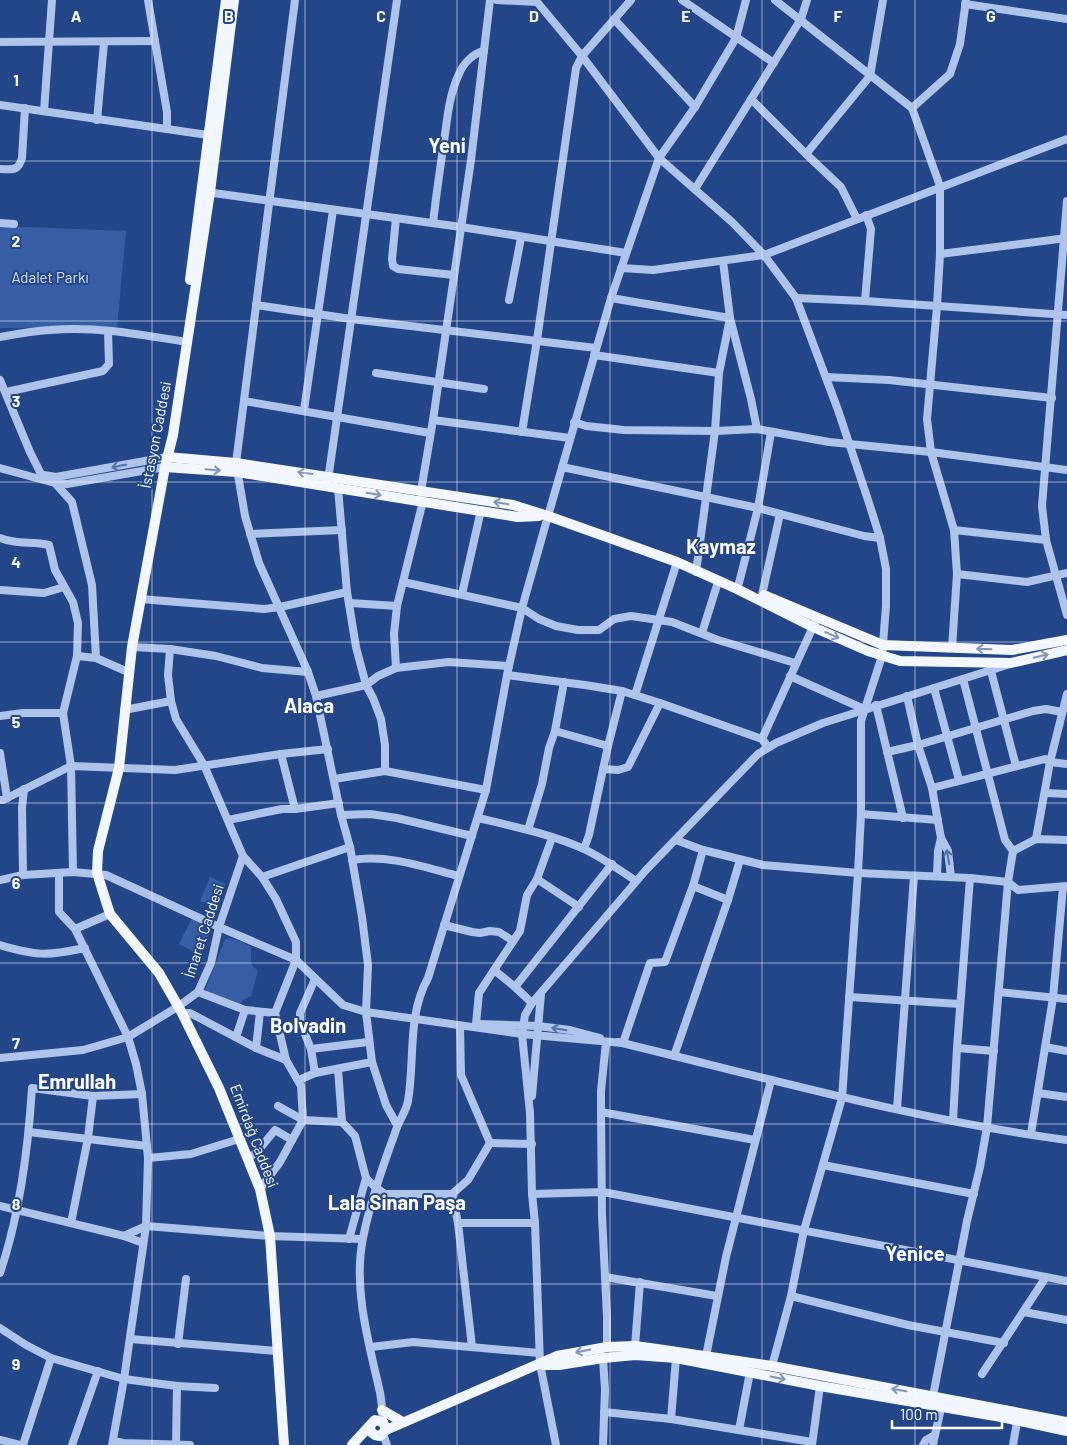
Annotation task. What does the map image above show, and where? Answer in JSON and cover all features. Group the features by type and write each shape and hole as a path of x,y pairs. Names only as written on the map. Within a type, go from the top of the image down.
{"main road":[{"path":"226,0 208,135 206,192 181,341 166,462 236,467 328,481 422,496 518,517 548,516"},
{"name":"İstasyon Caddesi","path":"97,873 98,851 119,768 128,672 140,599 166,462 173,435 234,0"},
{"path":"328,481 338,488 513,505 548,516 739,584 882,656 900,661 1011,663 1067,650"},
{"path":"697,569 718,582 815,622 883,645 1012,650 1067,640"},
{"name":"Emirdağ Caddesi","path":"97,873 110,914 159,973 180,1009 219,1088 260,1189 270,1236 284,1445"},
{"path":"352,1445 380,1428 405,1420 557,1356 607,1346 635,1346 772,1366 935,1401 1018,1416 1067,1422"},
{"path":"540,1364 559,1365 603,1358 635,1356 676,1358 820,1386 935,1401"},
{"path":"382,1410 405,1420"},
{"path":"1018,1416 1067,1431"},
{"path":"368,1445 380,1428"}],"street":[{"path":"44,111 52,0"},
{"path":"148,0 167,112 167,129"},
{"path":"294,0 236,467 245,516 259,563 308,672 316,696 341,814 350,847 362,917 368,966 366,1012 368,1042 372,1062 386,1105 397,1125"},
{"path":"328,481 397,0"},
{"path":"396,668 394,634 397,606 404,582 422,496 471,160 490,0"},
{"path":"496,0 536,1 582,56 659,158 732,222 764,255 796,298 826,377 880,538 886,569 886,606 882,656 861,721 858,872 842,1098 804,1230 791,1296 772,1366"},
{"path":"522,432 576,68 582,56 631,0"},
{"path":"682,0 774,63"},
{"path":"380,1428 382,1410 379,1388 361,1302 362,1239 374,1187 397,1125 407,1104 415,1020 422,988 428,978 486,790 507,675 522,608 611,298 659,158 695,107 736,38 746,0"},
{"path":"775,0 912,108 940,186 940,254 937,306 926,419 931,452 954,530 957,574 952,648"},
{"path":"695,189 801,19 807,0"},
{"path":"806,154 870,76 883,0"},
{"path":"912,108 950,74 960,44 965,2 1067,19"},
{"path":"614,19 695,107"},
{"path":"0,42 155,41"},
{"path":"98,120 104,42"},
{"path":"433,223 454,85 470,58 484,51"},
{"path":"751,100 841,187 857,219"},
{"path":"0,105 208,135"},
{"path":"0,169 14,169 20,165 25,108"},
{"path":"621,268 653,270 764,255 1067,138"},
{"path":"206,192 269,199 626,253"},
{"path":"1067,201 1066,238 1042,506 1046,540 1067,615"},
{"path":"304,410 333,210"},
{"path":"865,301 871,229 866,215"},
{"path":"396,218 393,266 398,269 454,275"},
{"path":"0,223 14,224"},
{"path":"508,300 521,238"},
{"path":"940,254 1066,238"},
{"path":"723,261 730,318 752,399 757,430"},
{"path":"611,298 730,318"},
{"path":"796,298 865,301 1067,316"},
{"path":"256,305 351,319 537,340 719,373"},
{"path":"697,569 715,431 719,373 730,318"},
{"path":"0,337 50,330 108,331 181,341"},
{"path":"6,392 103,371 110,364 108,331"},
{"path":"376,373 484,389"},
{"path":"826,377 868,378 1052,398"},
{"path":"0,380 41,474 55,483 72,502 92,585 96,658"},
{"path":"244,401 430,433"},
{"path":"433,420 570,438"},
{"path":"574,422 586,426 624,430 757,430 829,442 848,442 1067,470"},
{"path":"739,584 758,508 770,432"},
{"path":"0,468 56,477 166,462"},
{"path":"13,470 55,483 67,484 166,462"},
{"path":"562,467 758,508 864,536 880,538"},
{"path":"338,488 347,592 356,647 366,685 374,698 381,719 385,745 385,771"},
{"path":"462,594 481,510"},
{"path":"762,595 780,514"},
{"path":"250,534 342,530"},
{"path":"954,530 1046,540"},
{"path":"0,538 11,543 49,545 55,570 76,611 78,631 76,656 64,713 71,766 73,872"},
{"path":"635,695 677,562"},
{"path":"957,574 1027,582 1067,573"},
{"path":"404,582 522,608 539,619 556,626 578,630 598,630 614,620 631,616 672,622 718,640 795,663"},
{"path":"702,633 718,582"},
{"path":"0,590 44,593 64,587"},
{"path":"140,599 246,608 280,607 347,592"},
{"path":"350,603 397,606"},
{"path":"76,611 93,608"},
{"path":"762,739 815,622"},
{"path":"132,647 170,649 216,656 262,668 308,672"},
{"path":"170,649 168,675 171,701 176,719 204,765 243,856 262,877 276,899 296,942 296,960 275,1013 286,1060 301,1086 303,1120 280,1162 260,1189"},
{"path":"76,656 96,658 128,672"},
{"path":"316,696 366,685 378,676 396,668 449,662 509,666"},
{"path":"556,1445 539,1353 535,1223 532,1194 532,1144 522,1034 525,1015 532,1002 541,994 636,881 752,760 768,747 823,723 876,705 991,671 1011,663"},
{"path":"991,671 1016,766"},
{"path":"507,675 622,691 762,739 768,747"},
{"path":"790,676 864,709"},
{"path":"934,1445 940,1414 935,1401 945,1331 987,1127 1008,882 1013,851 1005,840 963,679"},
{"path":"528,830 555,731 564,682"},
{"path":"934,688 959,780"},
{"path":"584,849 589,835 622,691"},
{"path":"1036,838 1050,762 1067,694"},
{"path":"907,696 918,744 932,788 941,838 948,851 951,877"},
{"path":"124,710 171,701"},
{"path":"603,769 618,770 628,767 660,703"},
{"path":"876,705 903,818"},
{"path":"887,752 1046,709 1062,712"},
{"path":"0,716 23,713 64,713"},
{"path":"555,731 608,746"},
{"path":"0,753 4,799 71,766 175,770 328,749"},
{"path":"281,754 295,809"},
{"path":"932,788 1045,759 1050,762 1067,764"},
{"path":"334,778 385,771 486,790"},
{"path":"23,875 22,808 24,789"},
{"path":"1045,793 1067,794"},
{"path":"228,820 282,809 339,803"},
{"path":"341,814 370,814 397,818 472,836"},
{"path":"860,814 938,820"},
{"path":"478,818 528,830 584,849 612,864 636,881"},
{"path":"476,1024 479,993 520,931 527,895 538,879 552,838"},
{"path":"937,876 938,851 941,838"},
{"path":"1013,851 1036,838 1067,840"},
{"path":"676,840 703,850 763,865 914,876 970,878 1008,882 1018,890 1065,886 1052,998 1031,1134"},
{"path":"262,877 350,847"},
{"path":"623,1043 650,963 665,962 693,886 703,850"},
{"name":"İmaret Caddesi","path":"0,1058 83,1050 128,1037 180,1009 198,992 210,963 219,928 243,856"},
{"path":"352,860 370,857 389,859 458,876"},
{"path":"674,1056 740,860"},
{"path":"515,987 612,864"},
{"path":"0,880 23,875 73,872 106,875 219,928 296,960 342,1005 366,1012 538,1036 623,1043"},
{"path":"59,873 59,912 75,929 128,1037 142,1094 147,1146 146,1226 113,1443 190,1445"},
{"path":"897,1109 914,876"},
{"path":"953,1121 956,1048 970,878"},
{"path":"538,879 578,907"},
{"path":"693,886 728,900"},
{"path":"75,929 110,914"},
{"path":"444,925 472,932 499,932 513,940"},
{"path":"0,944 26,952 41,954 55,954 85,948"},
{"path":"494,970 532,1002"},
{"path":"315,979 300,1014 300,1022 311,1049 315,1073"},
{"path":"198,992 245,1010 275,1013"},
{"path":"1000,992 1067,999"},
{"path":"530,1113 541,994"},
{"path":"849,997 960,1004"},
{"path":"180,1009 256,1048 286,1060"},
{"path":"236,1037 245,1010"},
{"path":"256,1048 260,1012"},
{"path":"460,1026 476,1024 523,1025 570,1030 842,1098 953,1121 1067,1140"},
{"path":"460,1026 461,1075 490,1143"},
{"path":"311,1049 368,1042"},
{"path":"606,1042 601,1112 602,1215 607,1346"},
{"path":"956,1048 994,1051"},
{"path":"1045,1048 1067,1051"},
{"path":"299,1080 315,1073 372,1062"},
{"path":"338,1069 342,1122 355,1136 366,1178 374,1187 385,1194 452,1194 468,1180 490,1143"},
{"path":"706,1356 717,1296 771,1080"},
{"path":"0,1273 18,1211 29,1132 32,1088 93,1096 142,1094"},
{"path":"1038,1093 1067,1097"},
{"path":"71,1223 88,1138 93,1096"},
{"path":"278,1106 303,1120 342,1122"},
{"path":"601,1112 755,1140"},
{"path":"247,1159 257,1152 275,1130 292,1140"},
{"path":"29,1132 147,1146"},
{"path":"148,1158 191,1154 239,1139"},
{"path":"490,1143 532,1144"},
{"path":"823,1165 974,1194"},
{"path":"350,1239 366,1178"},
{"path":"532,1194 603,1192 1067,1281"},
{"path":"452,1194 458,1223 472,1347"},
{"path":"0,1206 124,1236 144,1243"},
{"path":"458,1223 535,1223"},
{"path":"124,1236 146,1226 270,1236 362,1239"},
{"path":"605,1277 717,1296"},
{"path":"982,1374 1046,1277"},
{"path":"178,1344 186,1279"},
{"path":"635,1346 640,1282"},
{"path":"791,1296 858,1313 1004,1343"},
{"path":"1024,1312 1067,1320"},
{"path":"0,1328 51,1358 124,1379 176,1386 215,1388"},
{"path":"130,1339 277,1350"},
{"path":"371,1347 413,1342 539,1353"},
{"path":"0,1440 21,1445 51,1358"},
{"path":"603,1358 605,1390 603,1445"},
{"path":"671,1419 676,1358"},
{"path":"72,1445 98,1371"},
{"path":"739,1430 750,1372"},
{"path":"176,1386 176,1445"},
{"path":"604,1412 671,1419 812,1444 820,1386"},
{"path":"379,1388 380,1428 387,1445"},
{"path":"1013,1445 1018,1416"},
{"path":"923,1445 926,1440 935,1435"}],"green space":[{"name":"Adalet Parkı","path":"0,226 126,231 117,327 0,328"},
{"path":"210,877 226,884 216,907 200,901"},
{"path":"192,918 212,928 200,955 179,944"},
{"path":"230,938 251,947 251,964 258,971 251,996 243,1000 239,1007 204,993 225,939"}],"district":[{"name":"Yeni","path":"447,146"},
{"name":"Kaymaz","path":"721,547"},
{"name":"Alaca","path":"309,706"},
{"name":"Bolvadin","path":"308,1026"},
{"name":"Emrullah","path":"77,1082"},
{"name":"Lala Sinan Paşa","path":"397,1203"},
{"name":"Yenice","path":"915,1254"}]}
